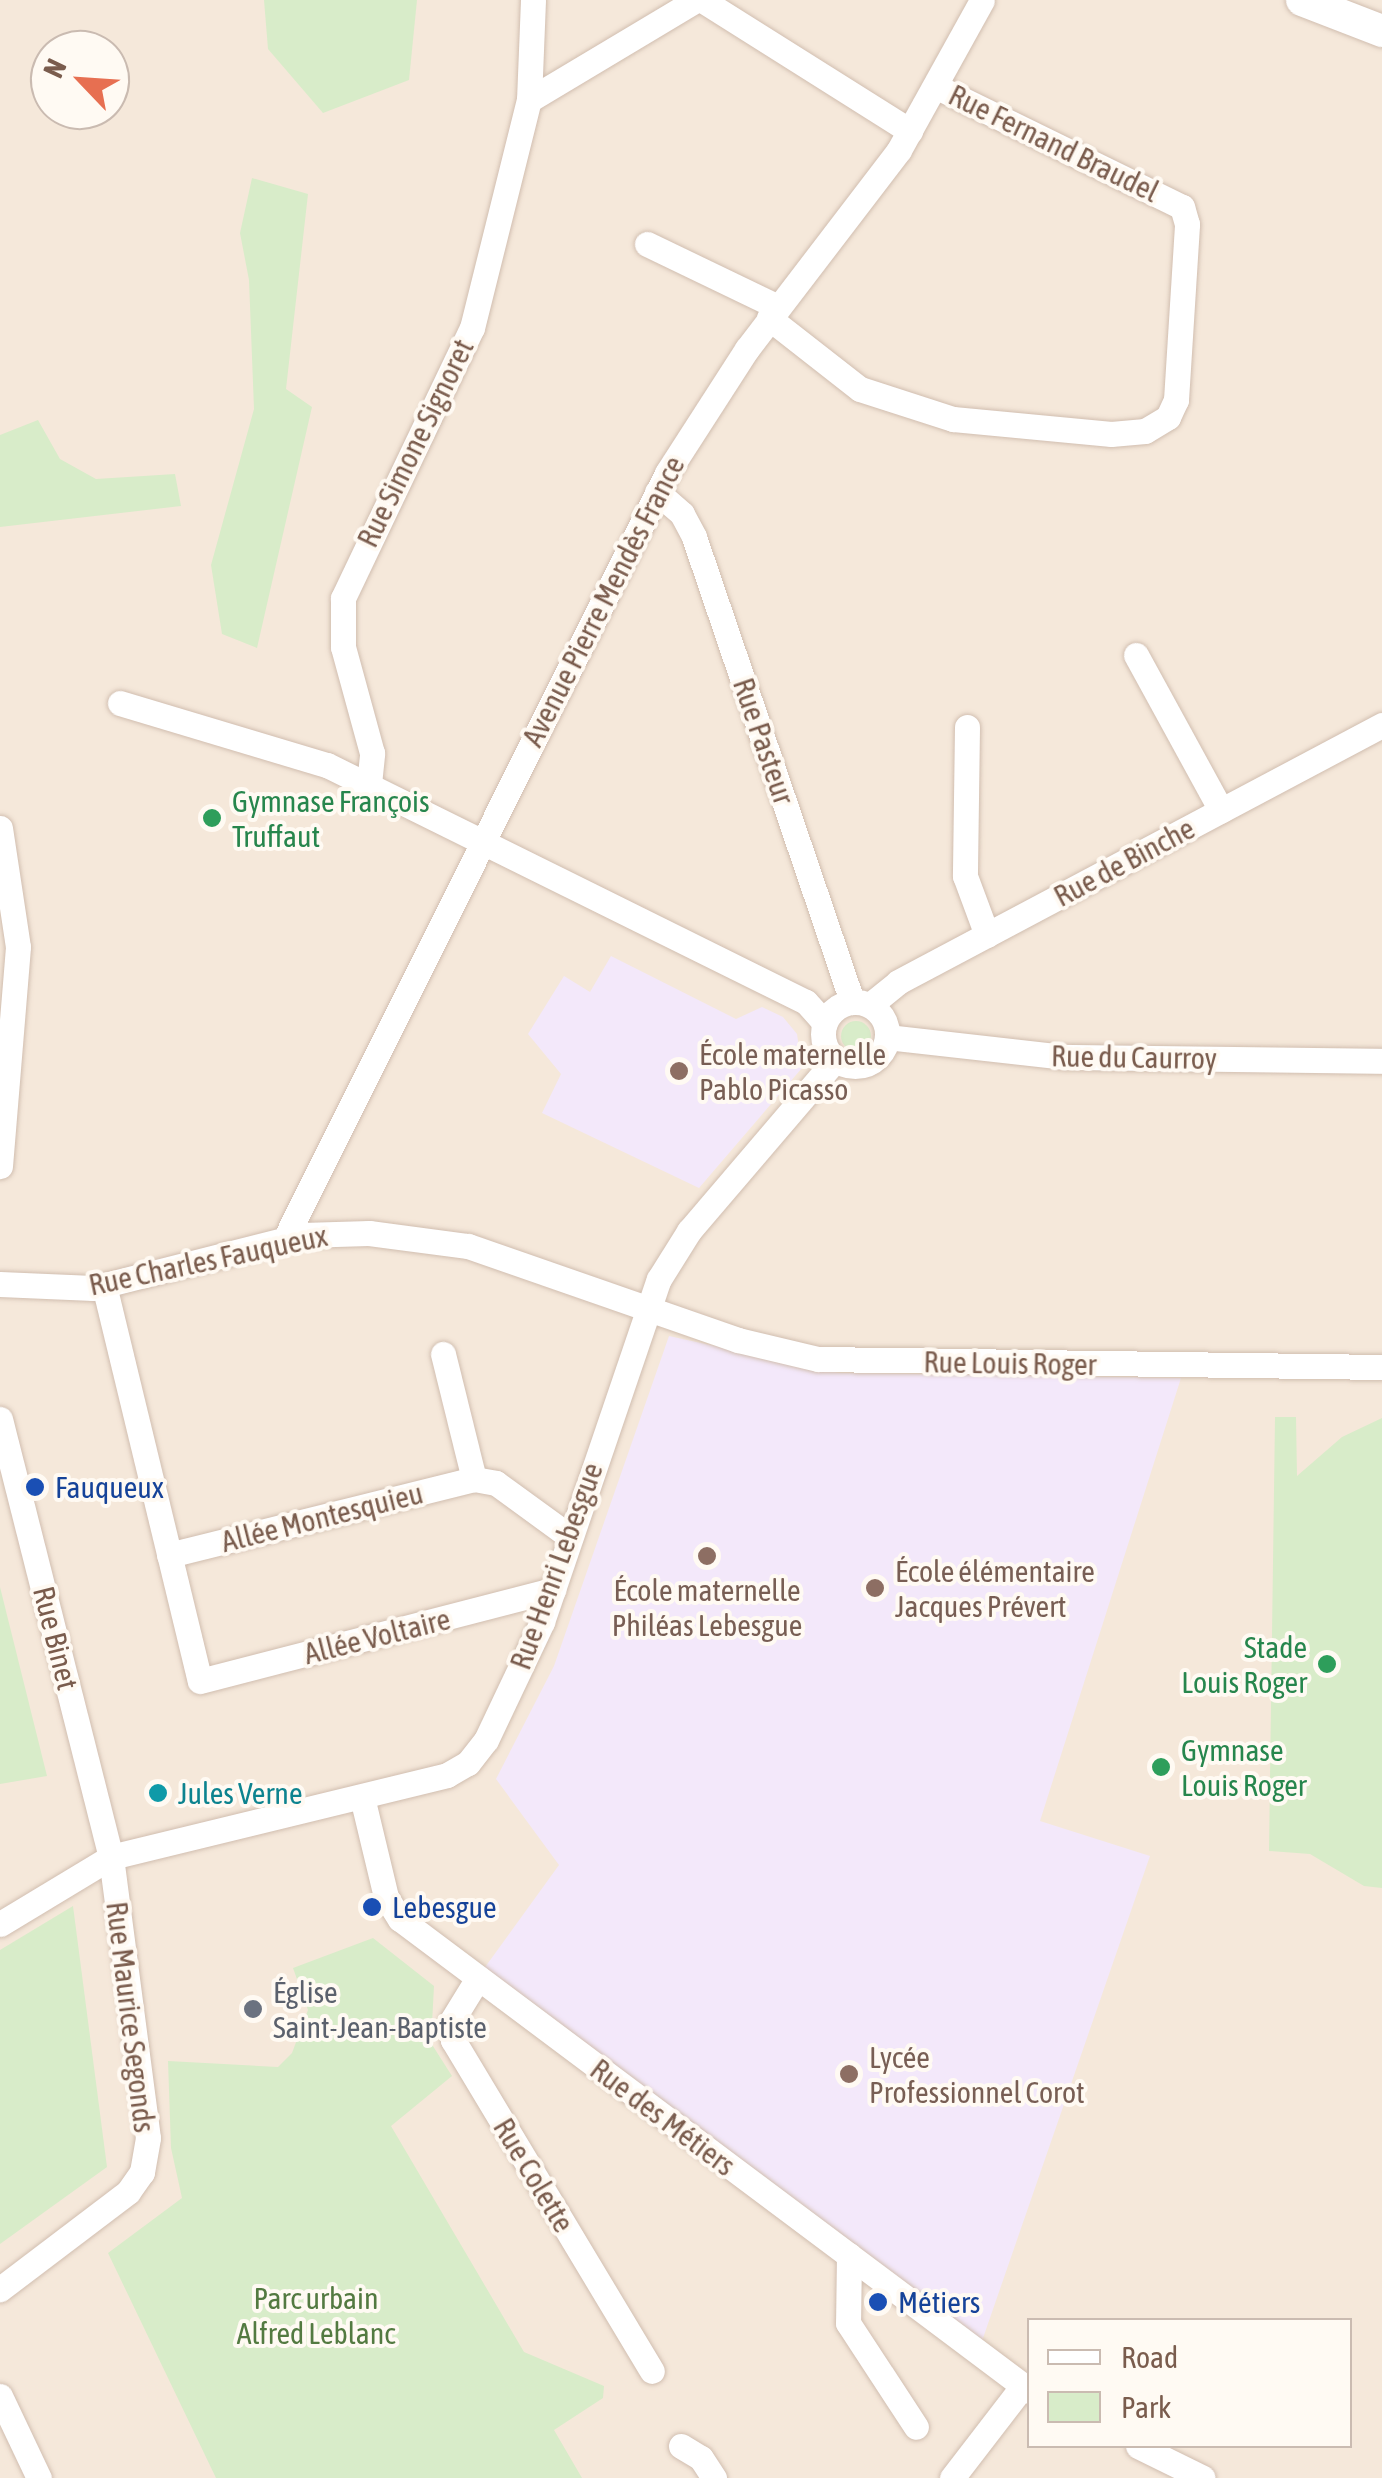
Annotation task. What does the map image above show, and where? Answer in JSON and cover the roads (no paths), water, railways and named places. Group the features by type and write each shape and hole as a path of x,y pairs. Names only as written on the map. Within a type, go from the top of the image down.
{"street":[{"name":"Rue Simone Signoret","path":"369,784 372,753 343,648 344,598 459,364 529,100 533,0"},
{"path":"529,100 699,0 910,131"},
{"name":"Avenue Pierre Mendès France","path":"285,1238 657,492 773,312 910,131 982,0"},
{"path":"1302,0 1382,31"},
{"name":"Rue Fernand Braudel","path":"773,312 860,388 953,419 1110,434 1144,431 1168,417 1176,400 1187,224 1182,207 937,86"},
{"path":"647,244 773,312"},
{"name":"Rue Pasteur","path":"657,492 682,514 694,537 861,1004"},
{"path":"1136,655 1221,810"},
{"path":"120,703 280,747 369,784 481,839 806,1002 825,1023 825,1045 835,1060 868,1064 887,1038 884,1019 861,1004 825,1023"},
{"name":"Rue de Binche","path":"861,1004 1382,724"},
{"path":"967,727 964,876 987,934"},
{"path":"0,828 18,947 0,1166"},
{"name":"Rue du Caurroy","path":"887,1038 1066,1058 1382,1061"},
{"name":"Rue Henri Lebesgue","path":"0,1924 111,1857 447,1776 468,1763 527,1658 646,1304 689,1231 835,1060"},
{"name":"Rue Charles Fauqueux","path":"0,1284 104,1286 285,1238 345,1232 447,1242 646,1304"},
{"path":"104,1286 170,1555"},
{"name":"Rue Louis Roger","path":"646,1304 738,1340 818,1358 1382,1367"},
{"path":"443,1354 474,1479 503,1488 570,1537"},
{"name":"Rue Binet","path":"0,1419 111,1857"},
{"name":"Allée Montesquieu","path":"170,1555 474,1479"},
{"name":"Allée Voltaire","path":"170,1555 200,1682 553,1590"},
{"name":"Rue des Métiers","path":"362,1797 390,1906 478,1978 1026,2389"},
{"name":"Rue Maurice Segonds","path":"0,2289 119,2200 146,2160 111,1857"},
{"name":"Rue Colette","path":"478,1978 451,2022 453,2040 652,2371"},
{"path":"849,2255 848,2323 916,2426"},
{"path":"952,2478 1026,2389"},
{"path":"0,2396 39,2478"},
{"path":"681,2446 714,2478"},
{"path":"1142,2448 1203,2478"}],"place":[{"name":"Gymnase François Truffaut","path":"212,818"},
{"name":"École maternelle Pablo Picasso","path":"679,1071"},
{"name":"Fauqueux","path":"35,1487"},
{"name":"École maternelle Philéas Lebesgue","path":"707,1556"},
{"name":"École élémentaire Jacques Prévert","path":"875,1588"},
{"name":"Stade Louis Roger","path":"1327,1664"},
{"name":"Gymnase Louis Roger","path":"1161,1767"},
{"name":"Jules Verne","path":"158,1793"},
{"name":"Lebesgue","path":"372,1907"},
{"name":"Église Saint-Jean-Baptiste","path":"253,2009"},
{"name":"Lycée Professionnel Corot","path":"849,2074"},
{"name":"Métiers","path":"878,2302"}],"park label":[{"name":"Parc urbain Alfred Leblanc","path":"316,2315"}]}
